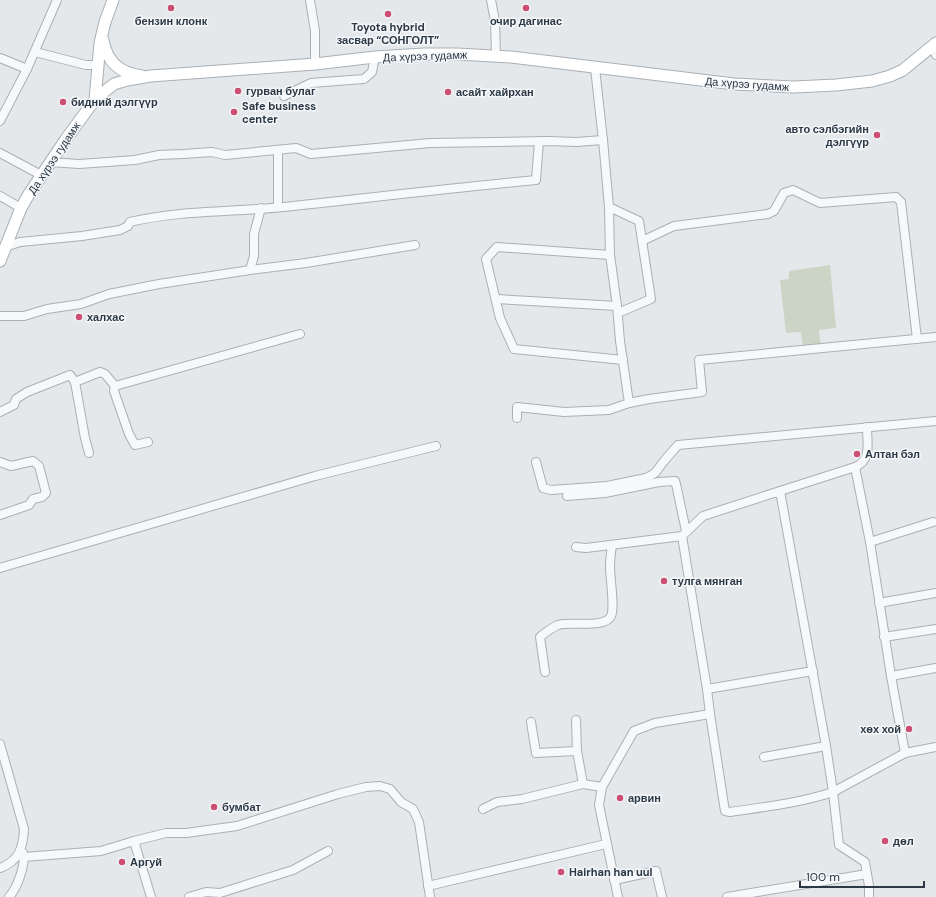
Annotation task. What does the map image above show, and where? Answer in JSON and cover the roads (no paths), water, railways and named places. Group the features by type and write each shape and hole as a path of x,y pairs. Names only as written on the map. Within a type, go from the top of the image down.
{"main road":[{"path":"95,100 98,85 98,65 102,34 113,0"},
{"path":"102,34 107,55 111,62 118,68 131,73 151,76"},
{"name":"Да хүрээ гудамж","path":"0,261 21,208 50,162 95,100 114,84 127,80 151,76 315,64 375,57 441,54 496,56 753,86 794,87 836,85 872,81 890,76 903,70 935,48"},
{"path":"114,84 117,79 118,68"}],"street":[{"path":"310,0 315,30 315,64"},
{"path":"491,0 495,21 496,56"},
{"path":"0,121 35,52 54,1"},
{"path":"35,52 86,66 98,65"},
{"path":"284,96 311,83 364,79 372,72 375,57"},
{"path":"0,58 27,69"},
{"path":"595,68 609,207 610,255 629,403"},
{"path":"50,162 79,164 135,160 159,155 212,152 225,155 296,148 311,154 430,143 539,141 576,142 603,140"},
{"path":"6,247 20,242 82,236 120,230 128,226 130,222 152,217 278,207 428,190 536,180 539,141"},
{"path":"278,150 278,207"},
{"path":"0,153 41,175"},
{"path":"642,241 674,226 768,214 774,211 784,193 793,190 820,203 896,197 901,202 917,339"},
{"path":"0,196 21,208"},
{"path":"496,299 618,309 651,299 639,222 609,207"},
{"path":"250,270 254,256 254,234 261,208"},
{"path":"0,316 24,316 47,309 81,304 109,294 159,284 306,263 415,245"},
{"path":"610,255 497,247 486,259 500,318 514,349 623,360"},
{"path":"114,386 300,334"},
{"path":"517,418 517,407 564,412 609,410 649,398 702,392 699,360 936,337"},
{"path":"75,382 100,372 105,374 114,386 114,391 129,434 135,445 148,442"},
{"path":"0,412 14,405 16,399 21,395 48,382 70,375 75,382 89,453"},
{"path":"536,462 543,488 551,490 607,486 646,478 655,473 664,460 678,445 936,421"},
{"path":"576,547 586,548 612,545 684,534 703,516 854,467 861,464 866,458 867,427"},
{"path":"0,568 302,480 436,446"},
{"path":"0,462 11,466 33,461 38,466 46,493 42,498 33,499 29,505 0,515"},
{"path":"854,467 870,542 884,637 905,753"},
{"path":"567,496 605,493 659,482 675,481 725,811 730,812 776,805 833,792 905,753 936,747"},
{"path":"780,492 826,746 839,845 865,862 870,897"},
{"path":"870,542 933,522"},
{"path":"544,672 540,637 559,625 598,624 606,622 611,617 610,565 612,545"},
{"path":"879,602 936,593"},
{"path":"884,637 936,629"},
{"path":"891,676 936,668"},
{"path":"707,689 813,672"},
{"path":"618,897 599,805 602,786 634,731 655,724 710,714"},
{"path":"576,720 577,751 583,784"},
{"path":"531,722 536,753 577,751"},
{"path":"0,744 24,828 23,842 17,856 11,863 0,868"},
{"path":"764,757 826,746"},
{"path":"483,809 497,802 522,799 583,784 602,786"},
{"path":"24,857 101,851 166,833 186,833 237,826 338,794 366,787 380,786 390,789 401,802 413,809 420,822 430,897"},
{"path":"134,841 151,897"},
{"path":"428,886 606,844"},
{"path":"9,897 12,894 20,876 24,857 21,847"},
{"path":"189,897 206,892 220,893 293,870 328,851"},
{"path":"614,880 656,871 662,897"},
{"path":"727,897 867,874"}],"place":[{"name":"бензин клонк","path":"171,8"},
{"name":"очир дагинас","path":"526,8"},
{"name":"Toyota hybrid засвар “СОНГОЛТ”","path":"388,14"},
{"name":"гурван булаг","path":"238,91"},
{"name":"асайт хайрхан","path":"448,92"},
{"name":"бидний дэлгүүр","path":"63,102"},
{"name":"Safe business center","path":"234,112"},
{"name":"авто сэлбэгийн дэлгүүр","path":"877,135"},
{"name":"халхас","path":"79,317"},
{"name":"Алтан бэл","path":"857,454"},
{"name":"тулга мянган","path":"664,581"},
{"name":"хөх хой","path":"909,729"},
{"name":"арвин","path":"620,798"},
{"name":"бумбат","path":"214,807"},
{"name":"дөл","path":"885,841"},
{"name":"Аргуй","path":"122,862"},
{"name":"Hairhan han uul","path":"561,872"}]}
